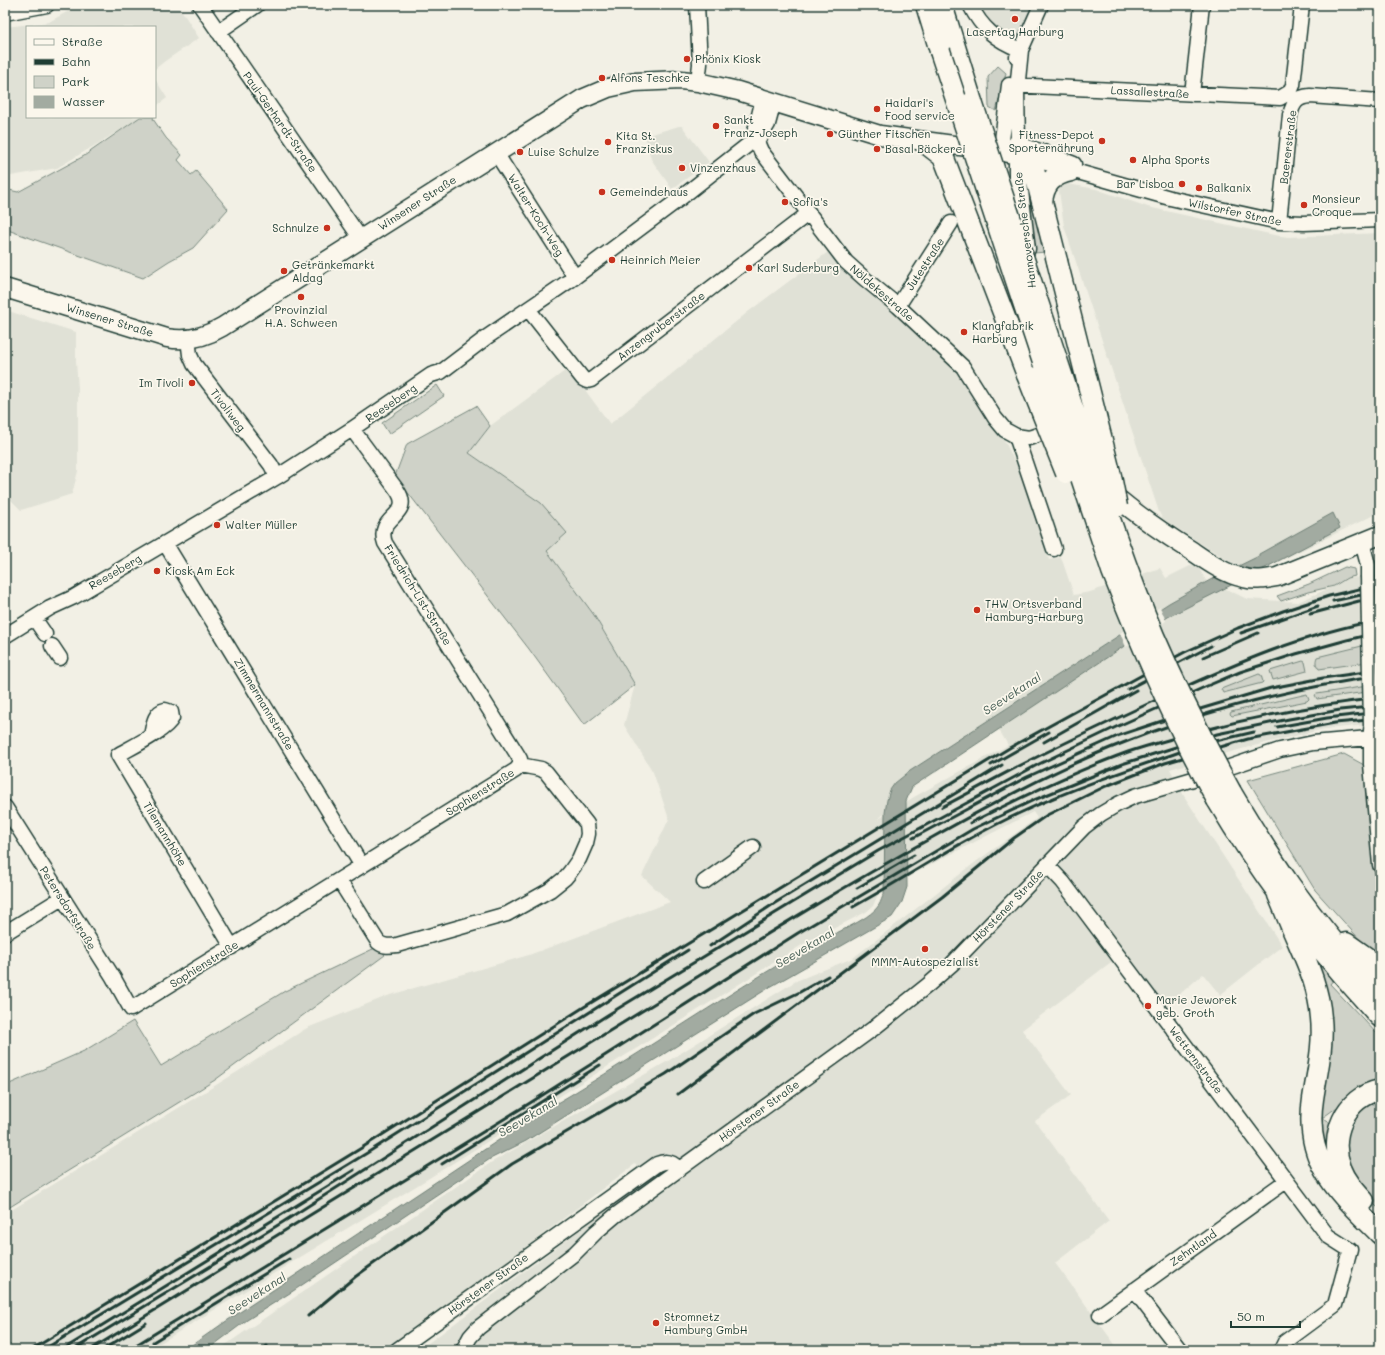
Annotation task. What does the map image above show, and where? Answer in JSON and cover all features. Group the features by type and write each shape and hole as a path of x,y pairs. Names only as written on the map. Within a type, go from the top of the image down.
{"highway":[{"path":"926,5 933,32 1120,569"},
{"path":"942,5 1084,441 1120,569"},
{"path":"924,142 942,156 945,161 1071,486 1120,569 1154,635 1183,701 1210,755 1232,825 1278,895 1339,971 1380,1017"},
{"path":"1014,150 1035,174 1058,261 1112,476 1120,569"},
{"path":"1042,202 1045,189 1051,180 1061,174 1071,171"},
{"path":"1224,796 1264,846 1290,886 1318,922 1380,994"},
{"path":"1278,895 1311,973 1318,994 1321,1010 1321,1051 1311,1117 1315,1150 1321,1165 1334,1186 1380,1234"},
{"path":"1318,922 1380,967"},
{"path":"1380,1090 1362,1097 1345,1115 1338,1130 1336,1146 1339,1163 1346,1178 1380,1217"}],"main road":[{"name":"Winsener Straße","path":"5,288 167,338 188,339 204,336 213,332 582,99 608,88 635,82 681,80 698,82 732,90 880,135 924,142 1014,150"},
{"name":"Winsener Straße","path":"836,121 882,127 929,130 1014,150"},
{"name":"Hannoversche Straße","path":"1014,150 1004,207 1010,239 1019,270 1084,458 1091,472 1106,489 1146,520 1207,561 1233,575 1243,578 1266,580 1277,577 1380,535"}],"street":[{"name":"Paul-Gerhardt-Straße","path":"200,5 361,239"},
{"path":"218,32 258,5"},
{"path":"697,5 700,56 698,82"},
{"path":"970,5 982,25 992,35 1021,50"},
{"path":"1014,150 1019,128 1017,98 1013,85 1021,50 1041,5"},
{"path":"1192,94 1202,5"},
{"name":"Baererstraße","path":"1279,222 1290,114 1294,96 1302,5"},
{"path":"5,12 42,6"},
{"name":"Lassallestraße","path":"1013,85 1280,98 1310,96 1380,101"},
{"name":"Nöldekestraße","path":"769,101 754,130 754,135 764,155 846,262 898,306 963,367 995,418 1005,430 1016,436"},
{"name":"Reeseberg","path":"5,636 278,477 431,375 440,372 486,338 575,277 678,200 749,144 757,142"},
{"name":"Wilstorfer Straße","path":"1014,150 1071,171 1170,198 1279,222 1304,223 1380,220"},
{"name":"Wilstorfer Straße","path":"1014,150 1052,155 1117,183"},
{"name":"Walter-Koch-Weg","path":"496,153 575,277"},
{"name":"Anzengruberstraße","path":"528,309 583,379 587,381 591,380 809,213"},
{"name":"Jutestraße","path":"898,306 952,223"},
{"name":"Tivoliweg","path":"188,339 190,355 194,364 278,477"},
{"path":"1054,549 1016,436 1029,438 1071,423"},
{"name":"Friedrich-List-Straße","path":"352,429 397,490 401,498 402,503 399,513 385,526 383,534 385,543 517,754 520,759 520,765"},
{"path":"1362,542 1368,565 1374,734 1371,764 1380,865"},
{"name":"Zimmermannstraße","path":"165,543 362,866"},
{"path":"34,618 45,634"},
{"name":"Hörstener Straße","path":"463,1350 470,1337 478,1328 575,1253 616,1215 874,1028 928,985 952,964 1084,827 1112,807 1152,790 1200,777 1280,750 1313,743 1374,734"},
{"name":"Tilemannhöhe","path":"151,736 118,755 232,947"},
{"name":"Sophienstraße","path":"131,1009 516,770 520,765 541,769 546,772 587,824 587,838 579,859 565,878 550,890 507,914 397,944 388,946 382,945 378,942 339,880"},
{"name":"Petersdorfstraße","path":"5,807 113,977 131,1009"},
{"path":"704,882 752,847"},
{"name":"Wetternstraße","path":"1048,865 1068,888 1328,1236 1350,1250 1335,1305 1285,1342 1281,1350"},
{"path":"5,933 62,898"},
{"name":"Hörstener Straße","path":"397,1350 656,1164 666,1161 674,1164 678,1169"},
{"name":"Zehntland","path":"1100,1315 1286,1181"},
{"path":"1134,1290 1180,1350"}],"shaded area":[{"path":"79,5 178,5 199,38 156,68 156,26 26,26 26,118 138,118 57,168 5,177 5,27 49,22"},
{"path":"972,5 1032,5 1017,40 989,29"},
{"path":"156,81 167,98 156,106"},
{"path":"682,126 709,162 672,189 651,159 645,136"},
{"path":"1068,184 1096,189 1148,207 1274,235 1288,237 1380,233 1380,512 1267,567 1260,568 1244,567 1230,562 1162,518 1064,226 1059,191 1060,187"},
{"path":"828,252 886,300 961,373 1000,432 1026,484 1049,560 1061,557 1074,595 1090,592 1160,568 1166,578 1192,565 1198,567 1207,582 1169,603 910,771 895,783 890,790 885,813 877,820 914,797 1008,745 999,730 1115,649 1222,587 1247,599 1298,602 1334,586 1347,578 1380,576 1380,724 1324,729 1249,747 1170,769 1184,796 1282,946 1220,995 1203,974 1157,1014 1115,959 1022,1030 1071,1095 1035,1121 1109,1221 1055,1263 1119,1350 419,1350 647,1180 635,1164 391,1350 218,1350 492,1162 668,1061 796,981 853,958 977,861 1037,818 1033,812 916,872 878,894 873,906 866,912 805,943 426,1180 149,1350 5,1350 5,1214 307,1028 390,995 529,955 670,902 642,876 669,819 653,772 624,725 635,685 594,615 547,551 567,532 491,468 469,453 490,426 569,368 610,424 748,312"},
{"path":"5,310 76,332 78,471 72,494 21,510 5,494"}],"green space":[{"path":"998,66 1006,73 996,111 989,107 988,77"},
{"path":"139,118 154,118 166,138 182,155 178,160 191,175 196,171 228,209 193,248 169,261 143,278 5,229 5,189 18,192 84,156"},
{"path":"1033,193 1047,252 1033,253 1025,194"},
{"path":"437,385 444,396 389,434 382,423"},
{"path":"476,406 490,426 469,453 541,503 567,533 547,551 594,615 635,685 584,725 529,649 395,476 407,444"},
{"path":"1345,567 1354,569 1355,576 1347,578 1334,586 1308,592 1281,601 1277,596 1309,584"},
{"path":"1366,645 1367,662 1319,669 1317,665 1317,657"},
{"path":"1303,661 1305,662 1307,671 1273,680 1270,671"},
{"path":"1259,674 1261,675 1262,683 1223,693 1221,689"},
{"path":"1380,684 1380,690 1317,699 1315,695 1317,694"},
{"path":"1307,694 1309,699 1307,701 1232,716 1230,714 1231,712"},
{"path":"1344,754 1364,765 1373,869 1380,883 1380,954 1361,941 1315,890 1248,780"},
{"path":"377,947 385,955 215,1080 5,1210 5,1086 84,1051 133,1021 161,1066 285,991"},
{"path":"1312,952 1334,979 1330,984 1380,1037 1380,1083 1371,1083 1322,1118 1333,1125 1332,1173 1317,1128"},
{"path":"1380,1096 1380,1210 1371,1201 1343,1159 1349,1118"}],"water":[{"path":"1333,513 1340,528 1168,617 912,787 906,801 907,887 902,902 892,917 770,987 526,1141 490,1159 293,1291 247,1320 207,1350 185,1350 535,1116 812,945 867,917 879,905 884,894 885,813 890,790 895,783 910,771 1169,603 1212,579 1259,556 1259,554"}],"pier":[{"path":"1160,607 1166,621 1126,647 1120,633"}],"railway":[{"path":"31,1350 363,1147 584,1007 1011,747 1185,652 1238,628 1329,596 1380,584"},
{"path":"1333,601 1380,591"},
{"path":"1310,614 1359,601"},
{"path":"1241,633 1318,606"},
{"path":"942,807 1062,744 1220,671 1299,641 1325,633 1380,620"},
{"path":"73,1350 283,1222 609,1014 878,851 1039,764 1207,686 1240,672 1296,654 1380,632"},
{"path":"1203,657 1258,633"},
{"path":"1128,689 1211,646"},
{"path":"913,838 1027,777 1120,735 1180,715 1271,688 1323,678 1380,670"},
{"path":"90,1350 786,922 998,801 1087,758 1176,723 1276,695 1345,681 1380,676"},
{"path":"1044,742 1136,690"},
{"path":"970,823 1067,776 1143,747 1260,717 1332,704 1380,698"},
{"path":"128,1350 530,1103 798,933 973,829 1034,800 1122,764 1217,734 1340,710 1380,706"},
{"path":"1277,727 1327,718 1380,712"},
{"path":"678,1094 942,897 1014,838 1047,815 1106,786 1165,763 1248,739 1335,723 1380,719"},
{"path":"991,765 1049,732"},
{"path":"1203,744 1254,732"},
{"path":"853,907 957,846 1022,812 1080,787 1180,752"},
{"path":"710,946 775,903 1002,765"},
{"path":"857,888 914,855"},
{"path":"43,1350 367,1153 688,950"},
{"path":"308,1316 355,1277 512,1164 666,1074 754,1014 800,992 828,976"},
{"path":"442,1164 600,1065"},
{"path":"62,1350 354,1170"},
{"path":"153,1342 289,1259"},
{"path":"102,1350 146,1323"},
{"path":"262,1350 267,1346"}],"place":[{"name":"Lasertag Harburg","path":"1015,19"},
{"name":"Phönix Kiosk","path":"687,59"},
{"name":"Alfons Teschke","path":"602,78"},
{"name":"Haidari's Food service","path":"877,109"},
{"name":"Sankt Franz-Joseph","path":"716,126"},
{"name":"Günther Fitschen","path":"830,134"},
{"name":"Fitness-Depot Sporternährung","path":"1102,141"},
{"name":"Kita St. Franziskus","path":"608,142"},
{"name":"Basal Bäckerei","path":"877,149"},
{"name":"Luise Schulze","path":"520,152"},
{"name":"Alpha Sports","path":"1133,160"},
{"name":"Vinzenzhaus","path":"682,168"},
{"name":"Bar Lisboa","path":"1182,184"},
{"name":"Balkanix","path":"1199,188"},
{"name":"Gemeindehaus","path":"602,192"},
{"name":"Sofia's","path":"785,202"},
{"name":"Monsieur Croque","path":"1304,205"},
{"name":"Schnulze","path":"327,228"},
{"name":"Heinrich Meier","path":"612,260"},
{"name":"Karl Suderburg","path":"749,268"},
{"name":"Getränkemarkt Aldag","path":"284,271"},
{"name":"Provinzial H.A. Schween","path":"301,297"},
{"name":"Klangfabrik Harburg","path":"964,332"},
{"name":"Im Tivoli","path":"192,383"},
{"name":"Walter Müller","path":"217,525"},
{"name":"Kiosk Am Eck","path":"157,571"},
{"name":"THW Ortsverband Hamburg-Harburg","path":"977,610"},
{"name":"MMM-Autospezialist","path":"925,949"},
{"name":"Marie Jeworek geb. Groth","path":"1148,1006"},
{"name":"Stromnetz Hamburg GmbH","path":"656,1323"}],"water label":[{"name":"Seevekanal","path":"1012,694"},
{"name":"Seevekanal","path":"805,948"},
{"name":"Seevekanal","path":"528,1117"},
{"name":"Seevekanal","path":"257,1294"}]}
